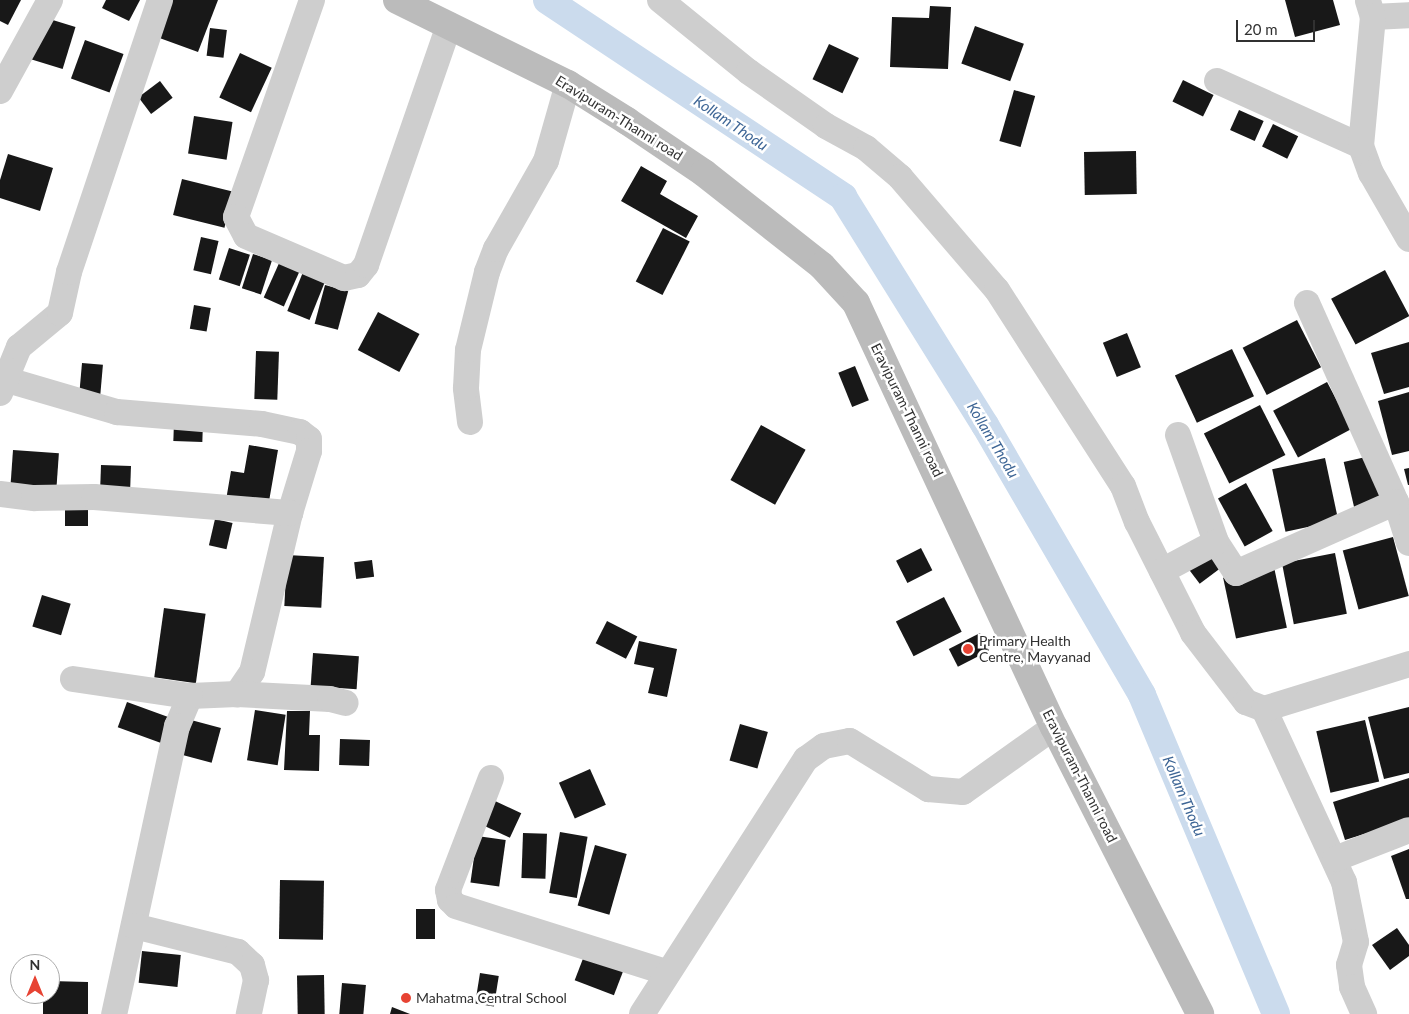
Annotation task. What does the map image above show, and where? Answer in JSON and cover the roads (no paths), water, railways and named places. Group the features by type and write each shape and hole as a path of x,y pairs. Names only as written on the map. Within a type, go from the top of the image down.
{"main road":[{"name":"Eravipuram-Thanni road","path":"397,0 568,84 704,173 822,266 856,303 1054,727 1200,1014"}],"street":[{"path":"0,91 50,0"},
{"path":"160,0 69,272 60,313 19,346 2,386 117,412 262,424 300,432 309,439 309,451 290,513 252,672 237,694"},
{"path":"312,0 236,217 246,236 344,278 358,275 366,265 449,25"},
{"path":"660,0 749,72 826,126 866,148 900,177 997,290 1123,486 1193,633 1246,702 1264,709 1409,664"},
{"path":"1409,15 1370,8 1361,146 1372,173 1409,239"},
{"path":"1216,81 1361,146"},
{"path":"470,422 466,388 468,350 487,272 496,249 546,161 568,84"},
{"path":"1307,303 1396,502 1409,543"},
{"path":"1178,436 1216,542 1236,573 1396,502"},
{"path":"0,494 34,498 94,497 290,513"},
{"path":"1162,571 1216,542"},
{"path":"73,679 190,696 220,697 237,694 330,699 346,703"},
{"path":"114,1014 172,744 190,696"},
{"path":"1264,709 1335,859 1353,918 1356,942 1349,965 1352,987 1364,1014"},
{"path":"642,1014 806,759 824,746 850,741 928,789 963,792 1054,727"},
{"path":"491,778 448,890 450,900 456,906 668,973"},
{"path":"1335,859 1409,830"},
{"path":"134,926 238,952 252,965 256,980 249,1014"}],"waterway":[{"name":"Kollam Thodu","path":"547,0 843,197 985,425 1142,695 1276,1014"}],"place":[{"name":"Primary Health Centre, Mayyanad","path":"968,649"},
{"name":"Mahatma Central School","path":"406,998"}]}
